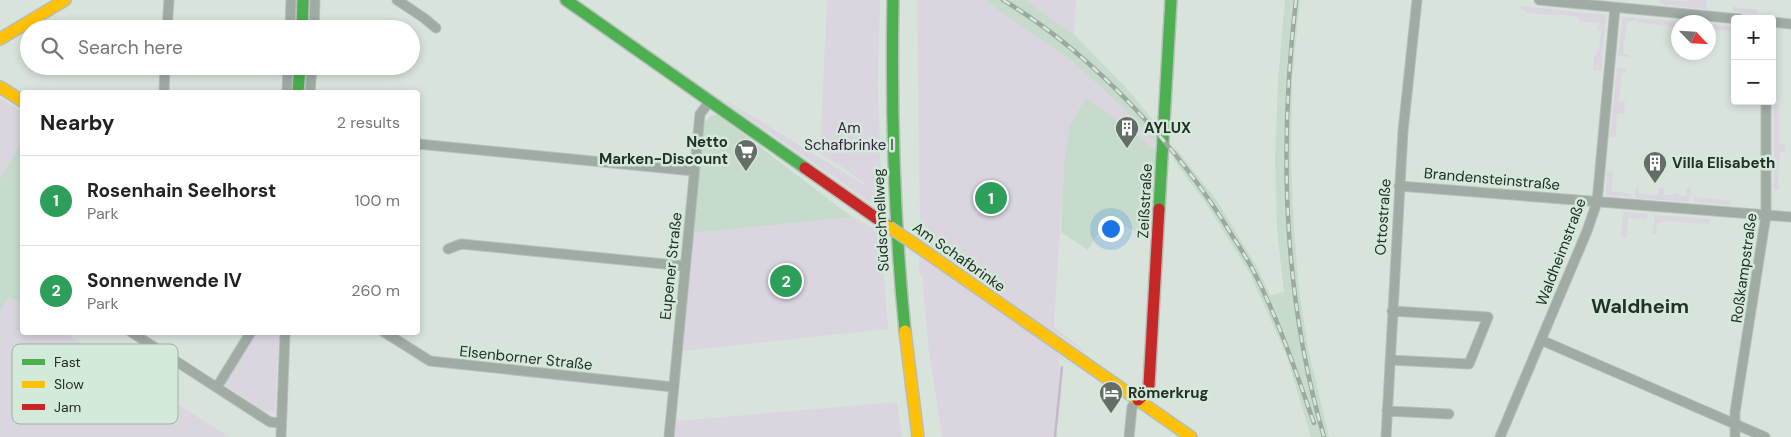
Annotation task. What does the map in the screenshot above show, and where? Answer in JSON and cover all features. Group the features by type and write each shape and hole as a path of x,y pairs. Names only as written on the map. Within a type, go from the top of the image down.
{"main road":[{"path":"32,20 65,0"},
{"path":"302,20 303,0"},
{"name":"Am Schafbrinke","path":"566,0 1191,437"},
{"name":"Südschnellweg","path":"892,0 892,133 898,256 907,357 918,437"},
{"name":"Südschnellweg","path":"901,0 901,123 904,216 916,357 927,437"},
{"name":"Zeißstraße","path":"1138,400 1147,391 1149,385 1171,0"},
{"path":"0,39 20,27"},
{"path":"298,90 299,75"},
{"path":"0,87 20,101"}],"street":[{"path":"168,20 169,0"},
{"path":"290,20 291,0"},
{"path":"314,20 315,0"},
{"path":"397,0 436,28"},
{"name":"Ottostraße","path":"1386,437 1399,186 1417,0"},
{"path":"1539,0 1731,18"},
{"name":"Waldheimstraße","path":"1500,437 1587,231 1597,202 1615,8"},
{"path":"1776,22 1791,24"},
{"path":"164,90 165,75"},
{"path":"286,90 287,75"},
{"path":"310,90 311,75"},
{"name":"Eupener Straße","path":"669,437 700,114 710,101"},
{"name":"Roßkampstraße","path":"1735,437 1735,423 1766,215 1766,105"},
{"path":"420,144 694,171"},
{"name":"Brandensteinstraße","path":"1399,186 1791,217"},
{"path":"448,249 461,244 684,266"},
{"path":"1390,360 1469,364 1488,317 1392,311"},
{"path":"136,335 150,344"},
{"path":"217,387 249,335"},
{"path":"280,437 285,335"},
{"name":"Elsenborner Straße","path":"389,335 430,362 673,387"},
{"path":"1541,340 1765,437"},
{"path":"178,362 270,422 281,422"},
{"path":"1129,437 1132,407 1138,400"},
{"path":"1387,411 1448,414"}],"shaded area":[{"path":"984,0 1025,0 1074,34 1131,93 1156,124 1155,142 1123,108 1072,61"},
{"path":"1285,0 1300,0 1292,82 1291,160 1299,289 1308,348 1329,437 1311,437 1286,354 1249,272 1209,208 1174,160 1175,147 1218,202 1257,267 1270,295 1284,292 1277,230 1275,159 1278,81"},
{"path":"1086,97 1155,149 1152,232 1135,232 1108,216 1088,250 1061,232 1064,163 1069,127"},
{"path":"718,115 852,217 693,233 704,123 710,116"},
{"path":"20,144 20,304 9,297 0,312 0,179"}],"green space":[{"name":"Am Schafbrinke I","path":"827,0 880,0 878,83 882,210 727,103 727,101 873,190 839,165 820,154"},
{"path":"917,0 984,0 1072,61 1123,108 1155,142 1155,149 1086,97 1069,127 1064,163 1054,326 1083,351 1053,331 1054,344 1058,353 1076,367 1058,358 1060,365 1056,437 942,437 928,344 922,275 919,274 920,239 914,234 920,233"},
{"path":"1025,0 1076,0 1074,34"},
{"path":"1660,0 1707,0 1706,9 1659,4"},
{"path":"1521,6 1606,15 1601,71 1593,70 1594,56 1596,56 1597,50 1599,50 1601,30 1598,30 1599,23 1579,21 1579,18 1574,16 1526,13 1526,10 1521,10"},
{"path":"1733,6 1758,9 1757,14 1733,11"},
{"path":"1623,17 1671,21 1671,27 1637,22 1637,20 1627,22 1623,54 1629,55 1629,57 1618,56"},
{"path":"1716,25 1731,27 1731,32 1728,30 1716,30"},
{"path":"1617,68 1626,69 1621,74 1619,98 1619,101 1625,101 1624,114 1619,113 1617,116 1616,137 1610,137"},
{"path":"0,98 20,111 20,144 0,179"},
{"path":"1774,105 1779,105 1779,144 1785,144 1785,151 1780,152 1779,190 1774,190"},
{"path":"1607,171 1613,172 1612,191 1631,194 1631,197 1606,195"},
{"path":"1636,187 1638,187 1638,193 1656,195 1659,188 1664,188 1665,195 1679,193 1679,196 1686,196 1687,187 1691,187 1689,202 1635,198"},
{"path":"1694,197 1730,201 1729,205 1694,202"},
{"path":"1623,212 1647,214 1647,219 1628,218 1627,238 1621,237"},
{"path":"1655,215 1711,219 1710,224 1662,221 1662,223 1657,223 1656,234 1652,233"},
{"path":"852,217 881,231 888,329 681,351 693,233"},
{"path":"9,297 20,304 20,335 69,335 83,344 12,344 12,424 178,424 178,404 229,437 0,437 0,312"},
{"path":"254,335 279,335 275,411 263,411 223,384"},
{"path":"897,402 902,437 675,437 676,421"}],"waterway":[{"path":"1055,437 1062,367"}],"railway":[{"path":"1003,0 1069,47 1132,105 1187,170 1212,203 1244,254 1263,290 1294,366 1314,423"},
{"path":"1296,0 1287,110 1288,220 1300,330 1310,384 1324,437"}],"traffic: fast":[{"path":"302,20 303,0"},
{"path":"566,0 805,168"},
{"path":"893,0 894,166 905,331"},
{"path":"1159,209 1171,0"},
{"path":"298,90 299,75"}],"traffic: slow":[{"path":"32,20 65,0"},
{"path":"0,39 20,27"},
{"path":"0,87 20,100"},
{"path":"889,227 913,243"},
{"path":"913,243 1191,437"},
{"path":"905,331 918,437"}],"traffic: jam":[{"path":"805,168 889,227"},
{"path":"1138,400 1147,391 1149,385 1159,209"}],"place":[{"name":"AYLUX","path":"1127,149"},
{"name":"Netto Marken-Discount","path":"746,172"},
{"name":"Villa Elisabeth","path":"1655,184"},
{"name":"Rosenhain Seelhorst","path":"991,198"},
{"name":"Sonnenwende IV","path":"786,281"},
{"name":"Römerkrug","path":"1111,414"}],"district":[{"name":"Waldheim","path":"1640,306"}]}
